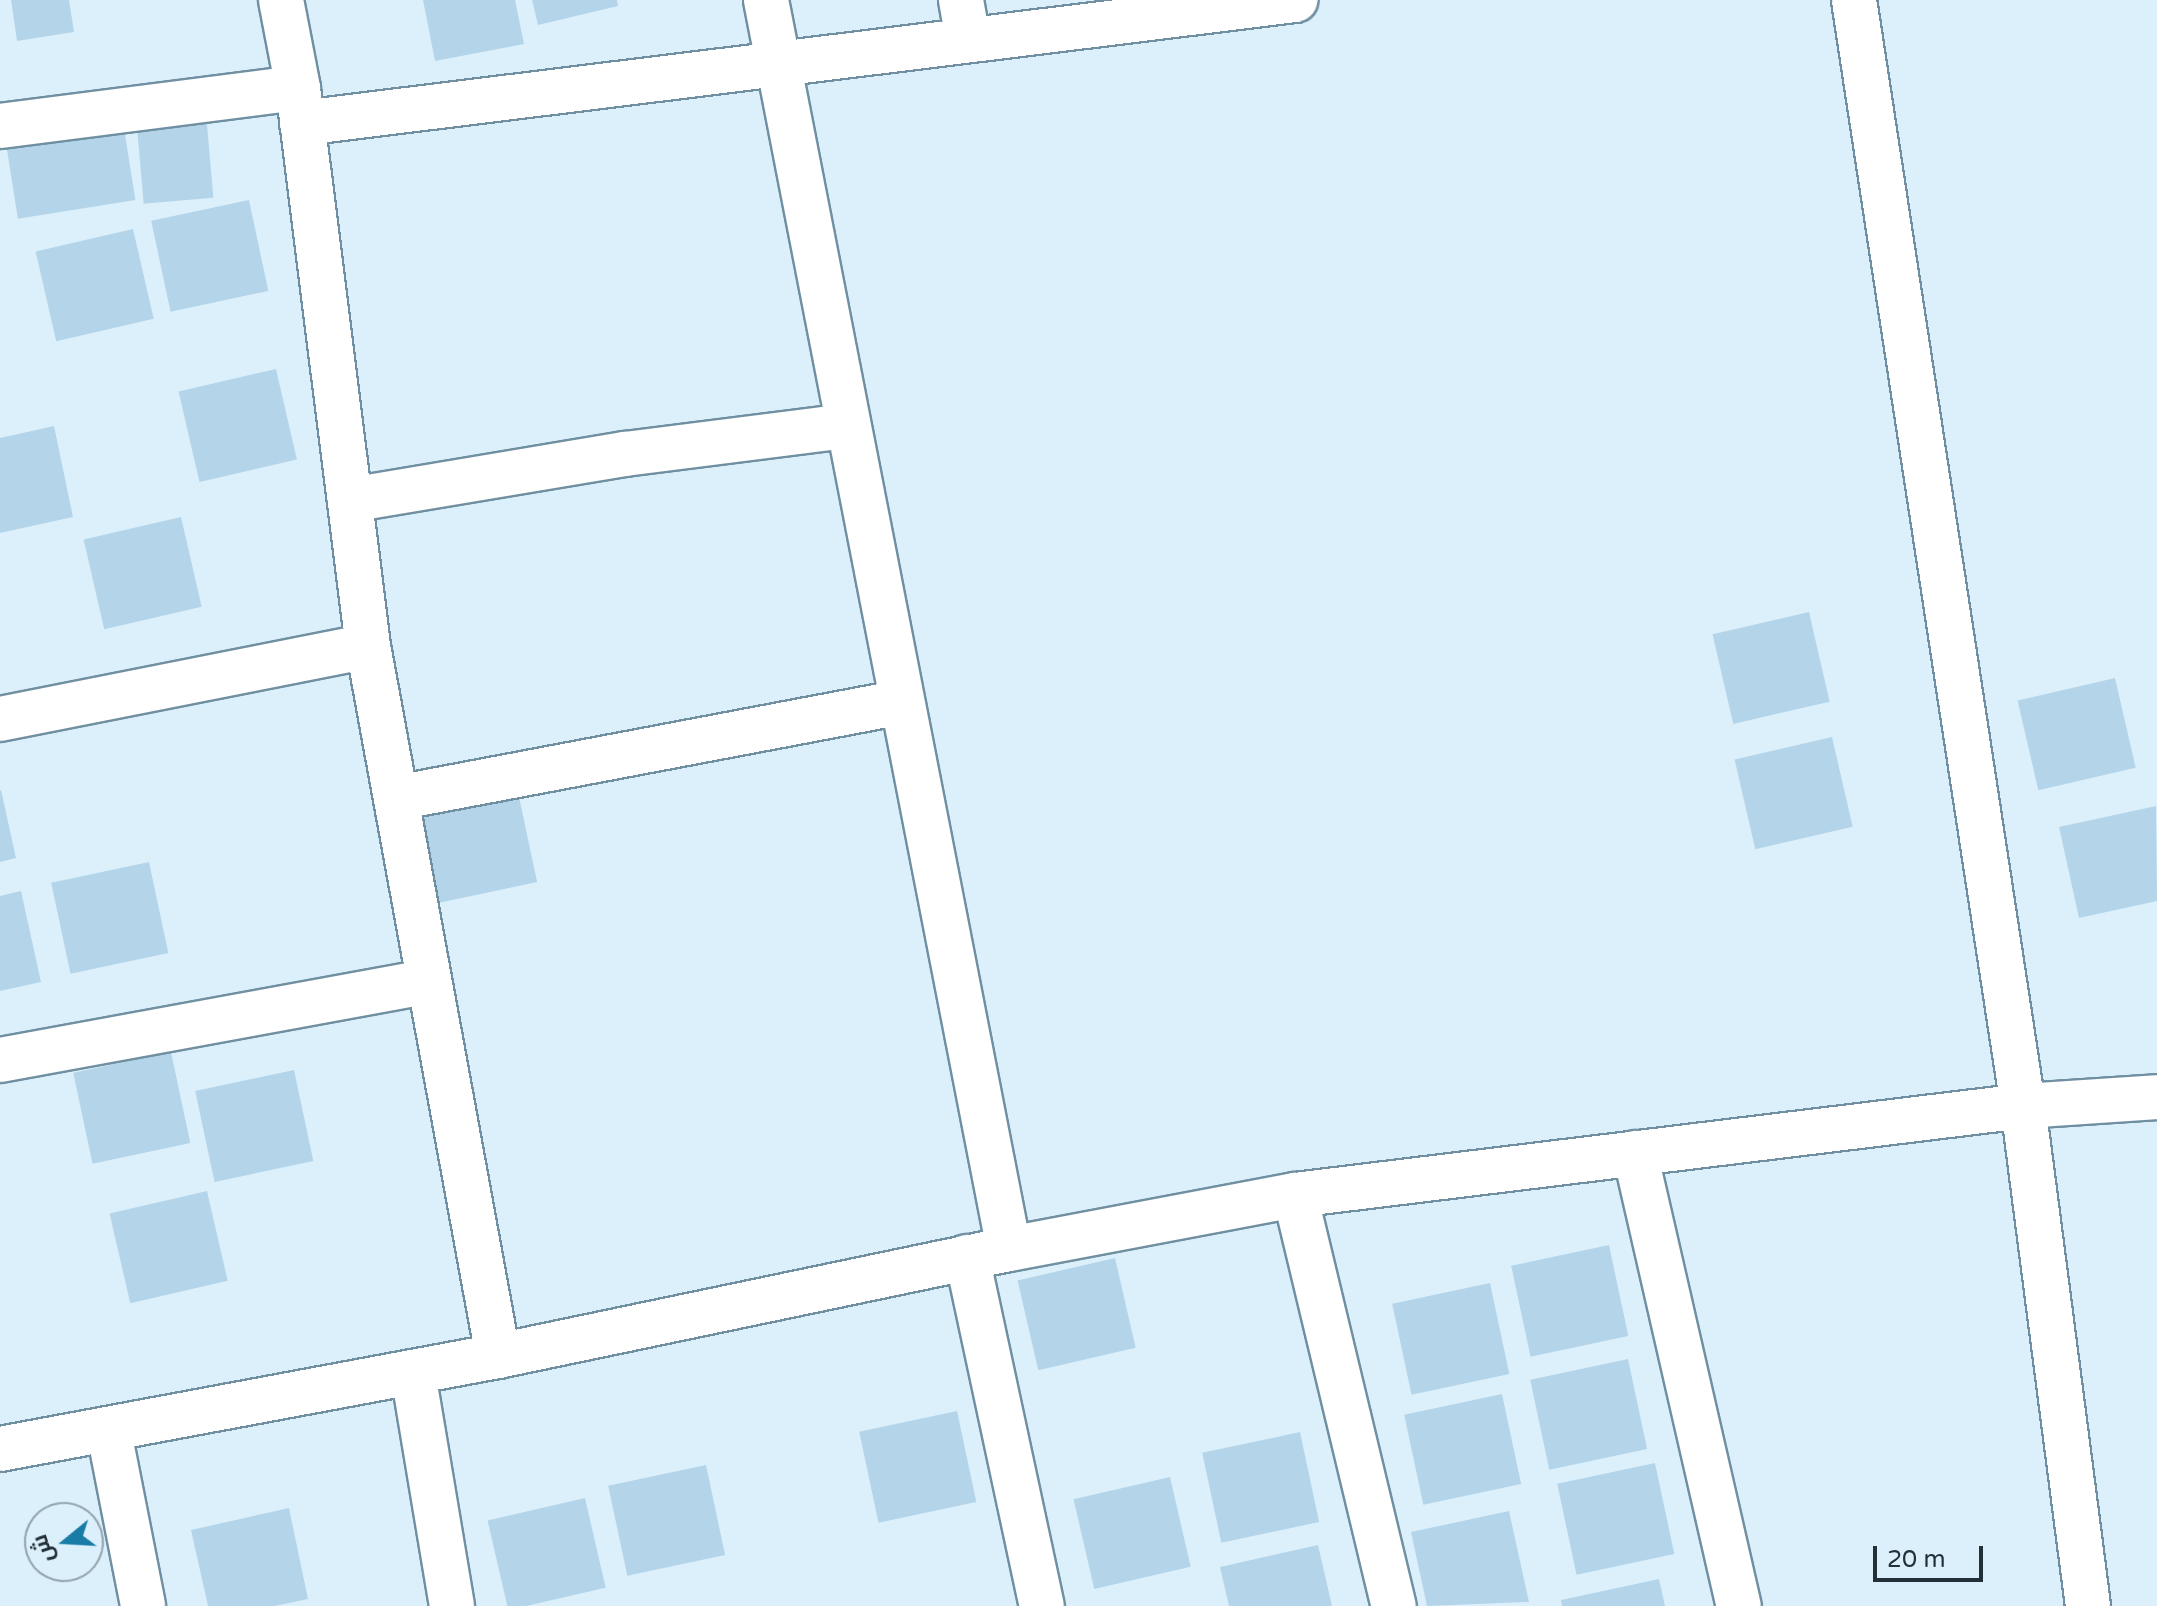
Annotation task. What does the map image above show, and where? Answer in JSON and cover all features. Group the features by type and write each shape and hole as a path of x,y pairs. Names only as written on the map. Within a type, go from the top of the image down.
{"street":[{"path":"281,0 300,106 368,646 498,1356"},
{"path":"766,0 1009,1249"},
{"path":"0,126 300,106 777,66 965,19 1295,0"},
{"path":"1854,0 2023,1106 2088,1606"},
{"path":"350,500 625,454 848,426"},
{"path":"0,719 368,646"},
{"path":"396,798 902,702"},
{"path":"0,1060 429,981"},
{"path":"0,1449 109,1432 413,1373 967,1257 1295,1195 2023,1106 2157,1097"},
{"path":"1635,1153 1739,1606"},
{"path":"1295,1195 1394,1606"},
{"path":"967,1257 1042,1606"},
{"path":"413,1373 452,1606"},
{"path":"109,1432 143,1606"}],"building":[{"path":"11,0 69,0 74,32 17,41"},
{"path":"423,0 515,0 524,44 435,61"},
{"path":"532,0 617,0 618,6 538,25"},
{"path":"206,113 213,198 144,204 136,119"},
{"path":"124,128 135,200 18,219 6,147"},
{"path":"249,200 268,291 171,312 151,221"},
{"path":"133,229 154,319 56,341 36,251"},
{"path":"276,369 297,460 199,482 179,391"},
{"path":"54,426 73,517 0,533 0,438"},
{"path":"181,517 202,607 104,629 84,539"},
{"path":"1809,612 1830,702 1733,724 1713,634"},
{"path":"2115,678 2136,768 2038,790 2018,700"},
{"path":"1832,737 1853,827 1755,849 1735,759"},
{"path":"0,791 16,858 0,862"},
{"path":"518,792 537,882 439,903 420,813"},
{"path":"2156,806 2157,901 2079,918 2059,827"},
{"path":"149,862 168,953 71,974 51,883"},
{"path":"21,891 41,982 0,991 0,896"},
{"path":"171,1052 190,1143 93,1164 73,1073"},
{"path":"294,1070 313,1161 215,1182 195,1091"},
{"path":"207,1191 228,1281 130,1303 110,1213"},
{"path":"1609,1245 1628,1336 1531,1357 1511,1266"},
{"path":"1115,1258 1136,1348 1038,1370 1018,1280"},
{"path":"1490,1283 1509,1374 1412,1395 1392,1304"},
{"path":"1628,1359 1647,1449 1549,1470 1530,1380"},
{"path":"1502,1394 1521,1484 1423,1505 1404,1415"},
{"path":"957,1411 976,1502 879,1523 859,1432"},
{"path":"1300,1432 1319,1522 1221,1543 1202,1453"},
{"path":"1655,1463 1674,1554 1577,1575 1557,1484"},
{"path":"706,1465 725,1555 627,1576 608,1486"},
{"path":"1170,1477 1191,1567 1094,1589 1074,1499"},
{"path":"585,1498 606,1588 526,1606 507,1606 488,1520"},
{"path":"289,1508 308,1599 275,1606 208,1606 191,1530"},
{"path":"1509,1511 1529,1602 1427,1606 1411,1532"},
{"path":"1318,1545 1332,1606 1229,1606 1220,1567"},
{"path":"1659,1579 1665,1606 1562,1606 1561,1600"}]}
